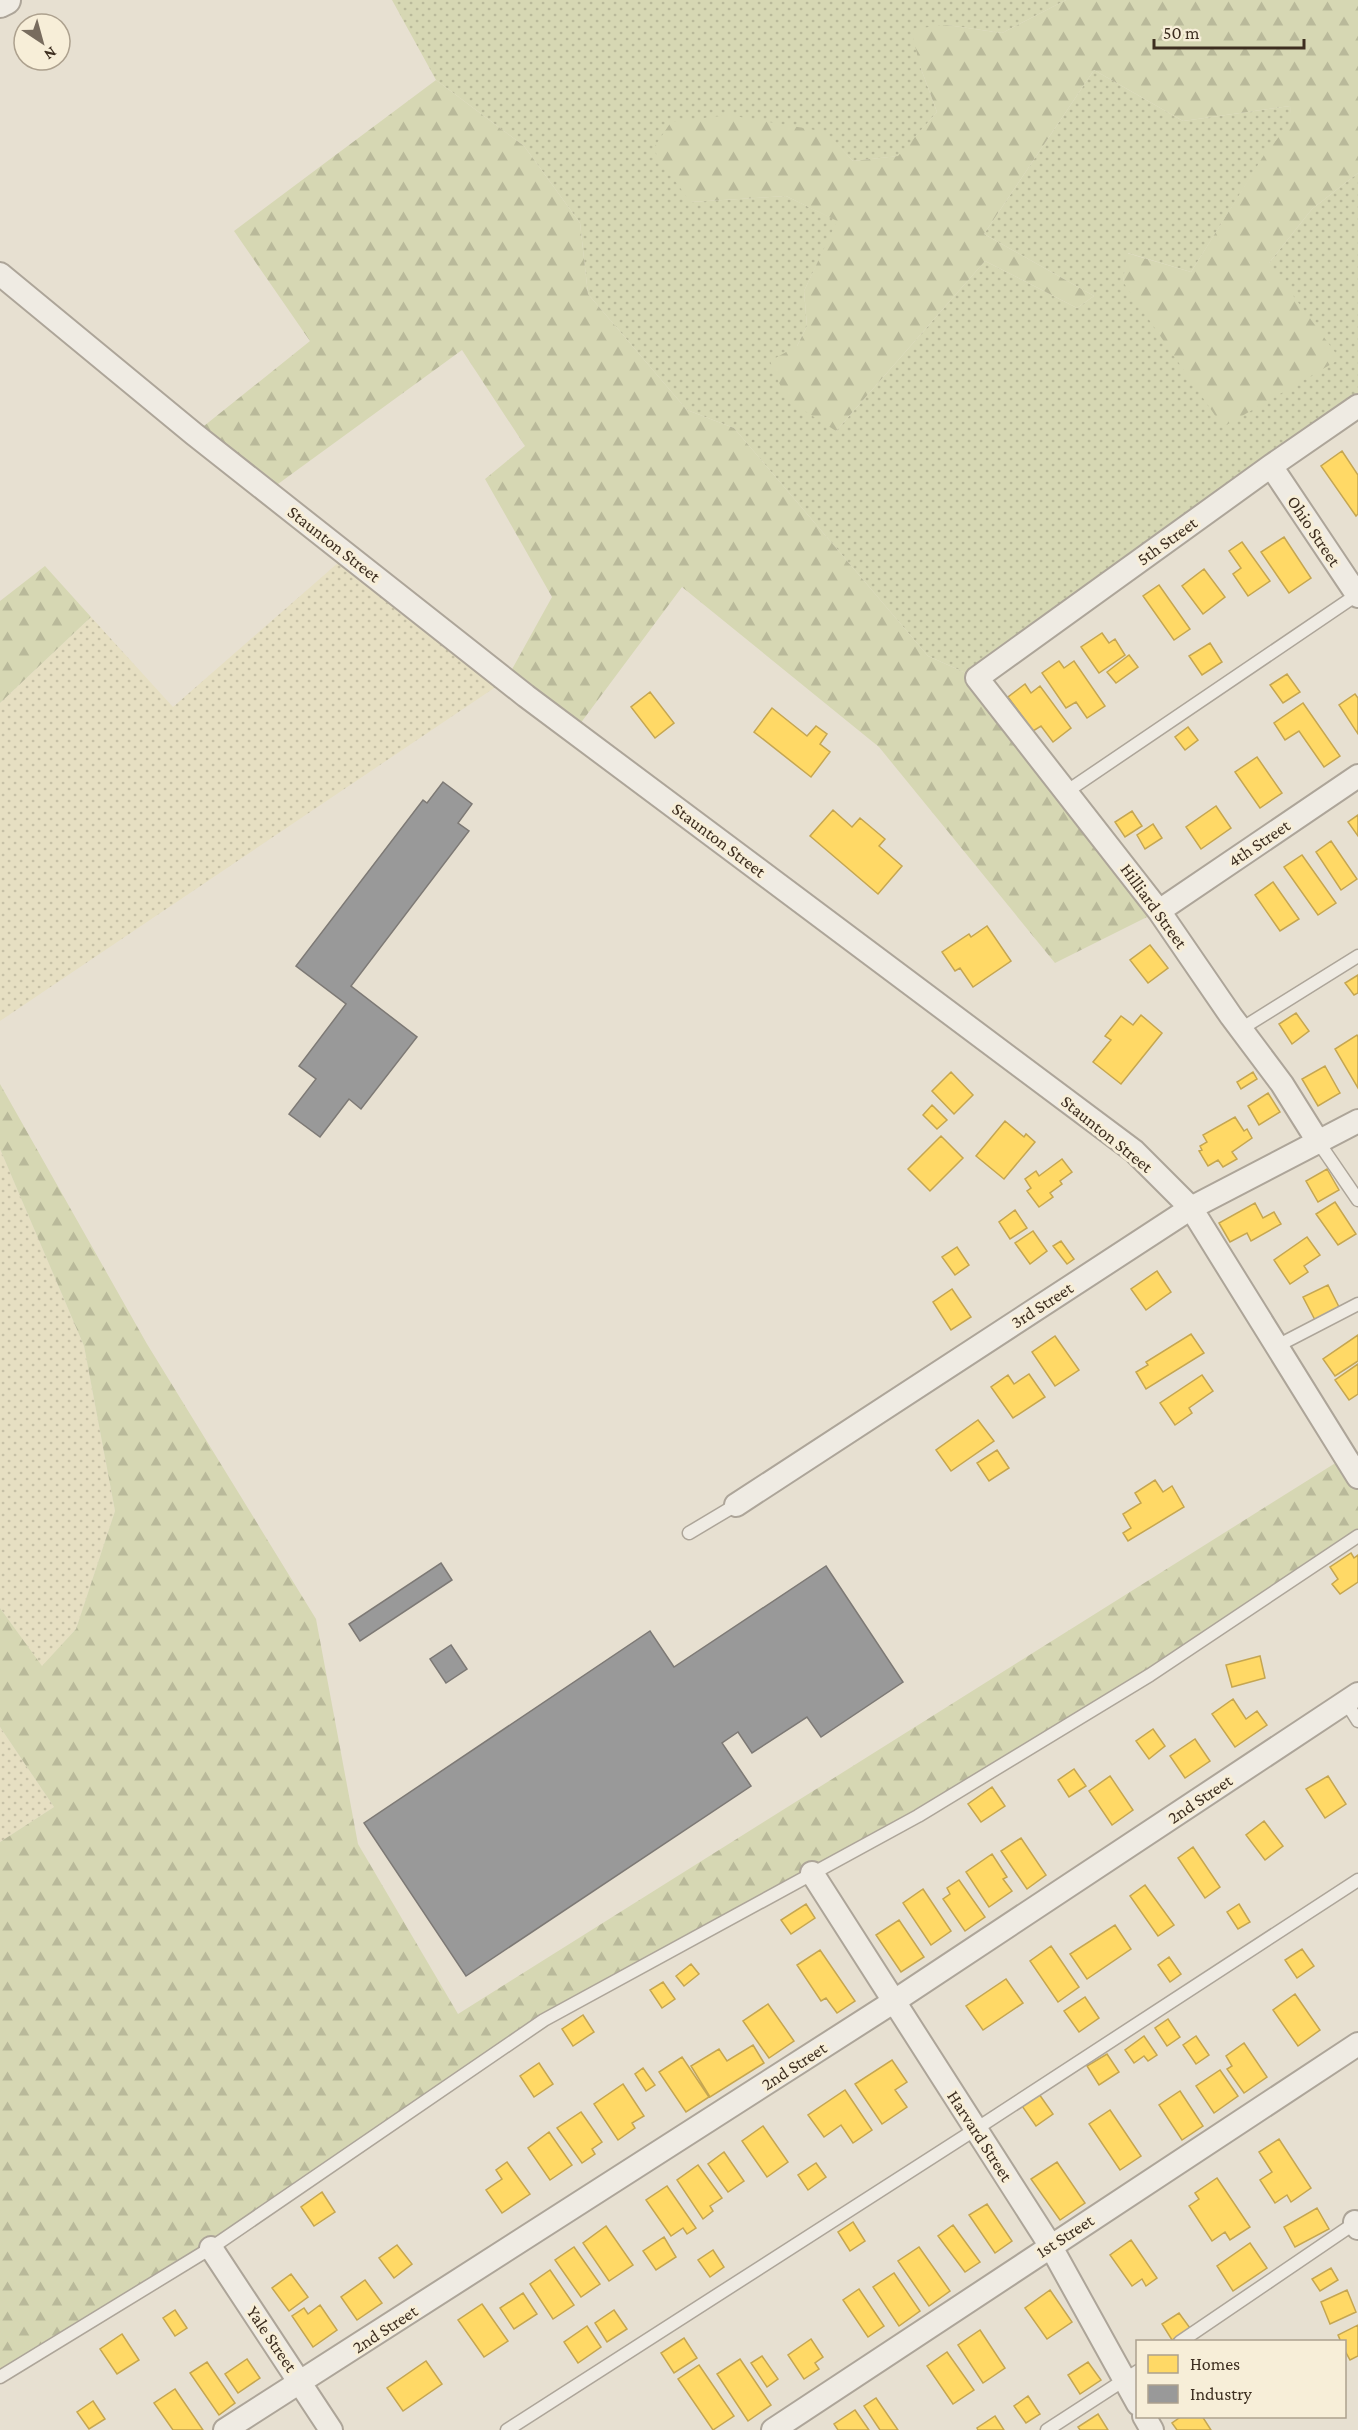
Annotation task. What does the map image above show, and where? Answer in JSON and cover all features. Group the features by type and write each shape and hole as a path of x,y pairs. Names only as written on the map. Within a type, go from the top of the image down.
{"street":[{"path":"0,3 6,0"},
{"name":"Staunton Street","path":"0,274 194,435 519,691 1134,1151 1191,1208 1358,1477"},
{"name":"5th Street","path":"977,678 1270,466 1358,406"},
{"name":"Ohio Street","path":"1270,466 1358,595"},
{"name":"Hilliard Street","path":"977,678 1160,910 1240,1029 1282,1084 1319,1143"},
{"name":"4th Street","path":"1160,910 1358,776"},
{"name":"3rd Street","path":"736,1505 1191,1208 1358,1121"},
{"name":"2nd Street","path":"225,2430 893,2002 1352,1698"},
{"name":"Harvard Street","path":"812,1873 1131,2375 1136,2399"},
{"name":"1st Street","path":"772,2430 1358,2044"},
{"name":"Yale Street","path":"211,2248 331,2430"}],"lane":[{"path":"1066,792 1358,595"},
{"path":"1240,1029 1358,956"},
{"path":"1319,1143 1358,1200"},
{"path":"1277,1346 1358,1304"},
{"path":"689,1533 736,1505"},
{"path":"0,2377 211,2248 544,2020 918,1816 1150,1675 1358,1536"},
{"path":"1352,1698 1358,1721"},
{"path":"507,2430 1358,1880"},
{"path":"1183,2340 1357,2224"},
{"path":"1047,2430 1131,2375"}],"shaded area":[{"path":"347,555 506,680 0,1021 0,703 91,617 173,707"},
{"path":"0,1149 84,1346 115,1511 76,1629 42,1667 0,1608"},
{"path":"0,1727 54,1807 0,1842"}],"green space":[{"path":"392,0 1066,0 1002,33 947,25 920,66 937,112 899,156 853,161 825,132 690,202 786,196 838,221 804,291 807,326 797,346 836,431 985,261 1077,308 1094,296 984,234 1094,70 1183,121 1290,106 1292,122 1264,156 1191,272 1128,253 1123,282 1269,263 1312,209 1358,173 1358,406 977,678 928,656 734,428 687,410 588,294 580,223 524,146 436,80"},
{"path":"1066,0 1358,0 1358,173 1312,209 1269,263 1340,359 1223,427 1123,282 1127,253 1191,272 1264,155 1291,122 1290,106 1183,121 1094,70 984,234 1094,296 1077,308 985,261 836,431 786,399 770,361 797,346 807,326 804,291 837,221 786,196 690,202 653,149 671,122 729,115 826,132 853,161 898,156 937,112 920,66 911,29 947,25 1002,33"},
{"path":"436,80 524,146 580,223 588,294 687,410 734,428 928,656 977,678 1159,911 1055,963 879,747 682,587 574,732 506,680 552,597 485,479 525,446 462,350 267,492 194,434 310,341 234,231"},
{"path":"45,566 91,617 0,703 0,601"},
{"path":"0,1084 147,1344 316,1619 358,1844 458,2014 1345,1457 1358,1477 1358,1536 918,1816 544,2020 211,2248 0,2377 0,1842 54,1807 0,1727 0,1608 42,1666 76,1629 115,1511 84,1346 0,1149"}],"building: Homes":[{"path":"1342,451 1358,475 1358,514 1356,516 1321,466"},
{"path":"1284,537 1311,578 1289,593 1261,552"},
{"path":"1242,542 1270,581 1248,596 1233,574 1241,568 1229,551"},
{"path":"1204,569 1225,597 1203,614 1182,586"},
{"path":"1159,585 1190,629 1174,640 1143,596"},
{"path":"1102,633 1109,643 1115,639 1125,655 1099,673 1081,647"},
{"path":"1210,643 1222,662 1202,675 1189,656"},
{"path":"1129,655 1138,667 1116,683 1107,672"},
{"path":"1059,661 1064,668 1074,661 1105,706 1087,718 1076,702 1066,708 1042,673"},
{"path":"1287,674 1300,692 1283,703 1270,685"},
{"path":"1025,684 1031,693 1040,686 1071,728 1053,742 1041,726 1033,731 1008,697"},
{"path":"650,692 674,723 655,738 631,707"},
{"path":"1355,694 1358,698 1358,734 1339,705"},
{"path":"1303,703 1340,756 1324,767 1299,731 1285,740 1274,723"},
{"path":"772,708 807,736 816,726 827,734 820,744 830,752 811,777 754,732"},
{"path":"1188,727 1198,740 1185,750 1175,737"},
{"path":"1257,757 1282,793 1260,808 1235,772"},
{"path":"1216,806 1231,828 1201,849 1186,827"},
{"path":"833,810 852,827 860,818 885,839 879,846 902,866 878,894 810,836"},
{"path":"1132,811 1142,826 1125,837 1115,822"},
{"path":"1358,815 1358,836 1348,822"},
{"path":"1153,824 1162,838 1145,849 1137,835"},
{"path":"1331,841 1357,879 1341,890 1316,852"},
{"path":"1302,855 1336,903 1318,915 1284,867"},
{"path":"1273,882 1299,919 1280,931 1255,895"},
{"path":"987,926 1011,961 973,987 960,968 955,971 942,952 969,934 971,937"},
{"path":"1150,945 1168,968 1148,983 1130,960"},
{"path":"1358,975 1358,993 1354,995 1345,983"},
{"path":"1296,1013 1309,1031 1292,1044 1279,1024"},
{"path":"1141,1015 1162,1033 1121,1084 1093,1062 1111,1040 1105,1036 1121,1016 1133,1025"},
{"path":"1357,1035 1358,1037 1358,1088 1335,1049"},
{"path":"1325,1066 1340,1093 1318,1106 1302,1079"},
{"path":"951,1072 973,1095 954,1114 932,1091"},
{"path":"1253,1072 1257,1079 1241,1089 1237,1082"},
{"path":"1268,1093 1280,1112 1259,1125 1248,1106"},
{"path":"932,1105 947,1120 937,1129 923,1115"},
{"path":"1235,1117 1244,1131 1247,1129 1252,1138 1232,1152 1237,1159 1223,1167 1218,1160 1208,1166 1199,1151 1202,1150 1200,1146 1207,1142 1203,1135"},
{"path":"1005,1121 1024,1137 1026,1134 1035,1142 1004,1179 976,1156"},
{"path":"941,1136 963,1158 930,1191 908,1169"},
{"path":"1062,1159 1072,1172 1050,1193 1053,1197 1039,1207 1027,1191 1031,1188 1025,1179 1036,1171 1039,1176"},
{"path":"1327,1169 1339,1190 1318,1202 1306,1181"},
{"path":"1335,1202 1356,1234 1338,1245 1316,1214"},
{"path":"1255,1203 1263,1218 1274,1212 1281,1224 1251,1241 1247,1233 1230,1242 1219,1223"},
{"path":"1015,1210 1027,1228 1010,1239 999,1222"},
{"path":"1033,1231 1047,1251 1030,1264 1015,1243"},
{"path":"1307,1237 1320,1255 1304,1266 1308,1272 1290,1284 1274,1260"},
{"path":"1061,1241 1074,1259 1067,1264 1053,1246"},
{"path":"957,1247 969,1265 955,1275 942,1257"},
{"path":"1157,1271 1171,1292 1146,1310 1131,1289"},
{"path":"1328,1285 1339,1307 1315,1320 1303,1297"},
{"path":"952,1289 971,1317 951,1330 933,1302"},
{"path":"1191,1334 1204,1353 1146,1389 1136,1372 1148,1365 1146,1362"},
{"path":"1358,1335 1358,1361 1335,1376 1323,1359"},
{"path":"1055,1336 1079,1370 1055,1386 1032,1352"},
{"path":"1358,1364 1358,1394 1349,1400 1335,1380"},
{"path":"1029,1374 1045,1397 1013,1418 991,1387 1008,1375 1014,1384"},
{"path":"1202,1375 1213,1391 1189,1408 1192,1413 1175,1425 1160,1403"},
{"path":"978,1420 994,1441 951,1471 936,1450"},
{"path":"997,1450 1009,1468 989,1481 977,1463"},
{"path":"1155,1480 1163,1492 1172,1486 1184,1507 1128,1541 1123,1533 1131,1528 1123,1514 1141,1503 1135,1493"},
{"path":"1351,1553 1354,1558 1358,1555 1358,1582 1340,1594 1332,1584 1338,1579 1330,1567"},
{"path":"1260,1656 1265,1678 1232,1687 1226,1665"},
{"path":"1233,1699 1246,1719 1257,1711 1267,1725 1235,1747 1212,1714"},
{"path":"1153,1729 1165,1746 1149,1759 1136,1741"},
{"path":"1195,1739 1210,1761 1185,1778 1170,1756"},
{"path":"1074,1769 1086,1786 1069,1797 1058,1780"},
{"path":"1110,1776 1133,1810 1112,1825 1089,1791"},
{"path":"1328,1776 1346,1804 1325,1818 1306,1789"},
{"path":"992,1787 1005,1806 981,1822 968,1804"},
{"path":"1264,1821 1283,1846 1265,1860 1246,1835"},
{"path":"1021,1838 1046,1875 1027,1889 1001,1851"},
{"path":"1193,1847 1220,1887 1205,1898 1178,1858"},
{"path":"992,1854 1007,1877 1003,1879 1012,1891 989,1907 966,1872"},
{"path":"959,1880 985,1917 965,1931 943,1899 950,1894 947,1888"},
{"path":"1145,1885 1174,1925 1158,1936 1130,1896"},
{"path":"923,1889 951,1931 931,1945 903,1903"},
{"path":"806,1904 815,1918 791,1934 781,1920"},
{"path":"1239,1904 1250,1922 1238,1929 1227,1912"},
{"path":"899,1920 924,1957 901,1972 876,1935"},
{"path":"1115,1925 1131,1949 1087,1979 1070,1954"},
{"path":"1051,1946 1079,1987 1058,2002 1030,1961"},
{"path":"1302,1949 1314,1966 1297,1978 1285,1960"},
{"path":"820,1950 855,2001 837,2013 826,1998 821,2001 797,1965"},
{"path":"1169,1957 1181,1974 1170,1982 1158,1965"},
{"path":"691,1964 699,1974 684,1986 676,1976"},
{"path":"1006,1979 1023,2003 983,2030 966,2006"},
{"path":"663,1982 675,1999 662,2008 650,1990"},
{"path":"1295,1994 1320,2030 1298,2046 1273,2010"},
{"path":"1085,1997 1099,2018 1079,2032 1064,2011"},
{"path":"768,2004 794,2041 769,2058 743,2021"},
{"path":"583,2015 594,2032 573,2046 562,2029"},
{"path":"1168,2019 1180,2037 1167,2046 1155,2028"},
{"path":"1144,2036 1157,2055 1148,2061 1144,2056 1134,2063 1125,2050"},
{"path":"1196,2036 1209,2055 1196,2064 1183,2045"},
{"path":"1244,2043 1267,2077 1244,2093 1227,2069 1232,2066 1226,2056"},
{"path":"753,2045 764,2063 710,2097 691,2066 719,2049 727,2061"},
{"path":"1107,2054 1119,2072 1099,2085 1087,2066"},
{"path":"682,2057 709,2097 686,2112 659,2072"},
{"path":"892,2060 907,2082 895,2090 907,2107 882,2124 855,2084"},
{"path":"539,2063 553,2084 534,2097 520,2076"},
{"path":"643,2068 655,2085 646,2091 635,2074"},
{"path":"1220,2070 1238,2096 1214,2113 1196,2086"},
{"path":"623,2084 644,2116 632,2123 635,2128 618,2140 594,2104"},
{"path":"845,2090 872,2130 853,2143 841,2125 824,2137 808,2115"},
{"path":"1180,2091 1203,2126 1182,2140 1159,2105"},
{"path":"1039,2094 1053,2114 1036,2126 1022,2106"},
{"path":"1110,2110 1141,2156 1120,2170 1089,2124"},
{"path":"581,2112 602,2142 592,2149 595,2154 582,2163 557,2128"},
{"path":"763,2126 788,2162 767,2177 742,2141"},
{"path":"549,2132 572,2165 550,2180 528,2148"},
{"path":"1279,2139 1311,2188 1291,2202 1287,2195 1275,2203 1260,2180 1272,2172 1259,2152"},
{"path":"724,2152 744,2181 728,2192 708,2164"},
{"path":"507,2162 530,2194 502,2213 486,2190 502,2179 496,2170"},
{"path":"1057,2162 1085,2203 1060,2220 1031,2179"},
{"path":"816,2163 826,2177 808,2190 798,2175"},
{"path":"698,2165 722,2198 710,2206 713,2211 703,2219 677,2180"},
{"path":"1217,2178 1250,2227 1230,2240 1225,2232 1212,2241 1189,2206 1199,2199 1195,2193"},
{"path":"667,2186 696,2228 687,2234 683,2228 671,2236 646,2200"},
{"path":"322,2192 335,2212 314,2226 301,2207"},
{"path":"987,2204 1012,2241 995,2253 969,2215"},
{"path":"1317,2208 1329,2229 1295,2247 1284,2227"},
{"path":"853,2222 865,2241 850,2251 838,2232"},
{"path":"953,2225 980,2262 965,2272 938,2236"},
{"path":"606,2226 633,2265 609,2281 583,2243"},
{"path":"664,2237 676,2257 656,2270 643,2251"},
{"path":"1131,2240 1157,2278 1146,2286 1142,2279 1132,2286 1110,2255"},
{"path":"1250,2243 1267,2268 1233,2291 1217,2266"},
{"path":"397,2245 412,2264 394,2278 379,2258"},
{"path":"574,2247 600,2284 581,2297 555,2260"},
{"path":"919,2247 950,2291 929,2306 898,2261"},
{"path":"713,2250 724,2267 710,2277 698,2260"},
{"path":"1331,2268 1338,2280 1320,2291 1312,2279"},
{"path":"550,2270 574,2305 553,2319 530,2284"},
{"path":"894,2273 920,2311 899,2326 873,2287"},
{"path":"291,2274 308,2297 289,2311 272,2288"},
{"path":"365,2280 382,2303 357,2320 341,2297"},
{"path":"859,2289 884,2326 868,2337 843,2300"},
{"path":"1050,2290 1072,2322 1047,2339 1025,2308"},
{"path":"1347,2290 1356,2312 1330,2324 1321,2302"},
{"path":"523,2293 537,2314 514,2329 500,2308"},
{"path":"482,2304 508,2341 484,2357 458,2320"},
{"path":"320,2305 337,2330 313,2347 292,2316 304,2308 308,2314"},
{"path":"175,2310 187,2328 175,2336 163,2318"},
{"path":"614,2310 627,2329 607,2342 595,2323"},
{"path":"1179,2313 1190,2328 1172,2340 1162,2324"},
{"path":"1358,2325 1358,2356 1350,2360 1346,2353 1346,2340 1340,2340 1338,2335"},
{"path":"587,2326 601,2347 578,2363 564,2342"},
{"path":"980,2330 1005,2368 983,2383 958,2345"},
{"path":"122,2334 139,2360 117,2374 100,2349"},
{"path":"684,2338 697,2358 674,2373 661,2353"},
{"path":"811,2339 823,2357 815,2363 819,2369 804,2379 788,2355"},
{"path":"947,2352 974,2390 953,2404 927,2366"},
{"path":"762,2356 778,2379 767,2387 751,2363"},
{"path":"247,2359 260,2378 238,2393 225,2374"},
{"path":"740,2359 771,2405 748,2421 717,2374"},
{"path":"426,2361 442,2384 403,2411 387,2388"},
{"path":"207,2362 235,2403 219,2415 190,2373"},
{"path":"1088,2362 1101,2380 1080,2394 1068,2375"},
{"path":"699,2365 734,2416 713,2430 678,2379"},
{"path":"175,2389 203,2430 173,2430 154,2403"},
{"path":"1028,2396 1040,2414 1026,2423 1014,2406"},
{"path":"876,2398 898,2430 880,2430 864,2406"},
{"path":"93,2401 105,2419 89,2429 77,2412"},
{"path":"855,2410 869,2430 838,2430 834,2424"},
{"path":"1098,2414 1108,2430 1080,2430 1078,2427"},
{"path":"995,2416 1004,2430 978,2430 977,2428"},
{"path":"1179,2418 1203,2418 1211,2430 1177,2430 1172,2423"}],"building: Industry":[{"path":"443,782 472,804 458,823 469,831 351,986 417,1037 361,1109 349,1099 320,1137 289,1114 316,1079 299,1066 346,1004 296,966 423,800 427,803"},
{"path":"441,1563 452,1580 360,1641 349,1624"},
{"path":"826,1566 903,1682 821,1737 807,1717 752,1753 738,1732 722,1743 751,1786 466,1976 364,1823 650,1631 674,1667"},
{"path":"451,1645 467,1669 446,1683 430,1659"}]}
